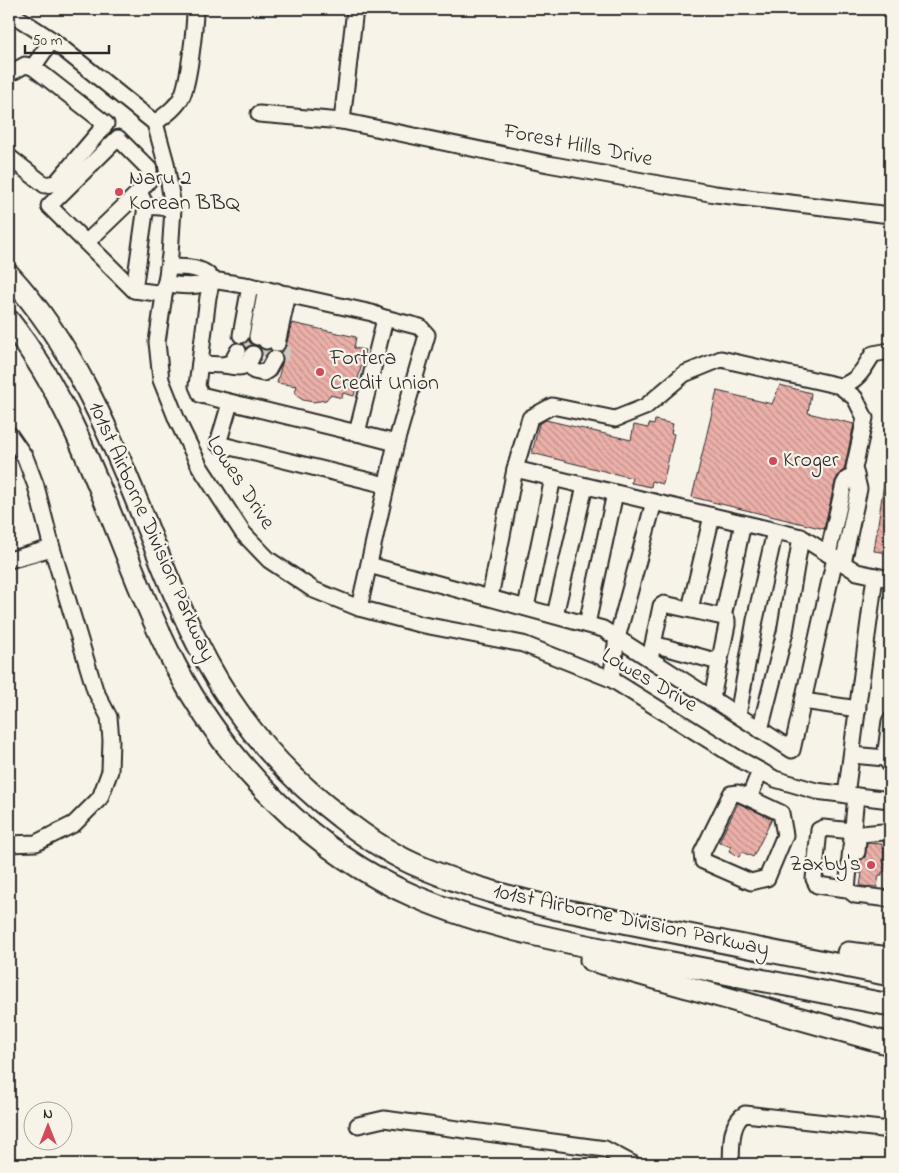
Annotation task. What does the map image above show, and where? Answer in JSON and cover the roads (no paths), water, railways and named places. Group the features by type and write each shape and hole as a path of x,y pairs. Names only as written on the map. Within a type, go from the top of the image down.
{"highway":[{"name":"101st Airborne Division Parkway","path":"9,275 42,316 77,371 102,418 187,622 204,656 236,710 272,757 313,797 357,830 388,850 422,868 511,898 890,975"},
{"name":"101st Airborne Division Parkway","path":"9,321 35,356 82,445 158,631 192,696 235,756 265,790 296,820 357,866 382,881 417,897 488,923 601,949 890,1005"},
{"path":"612,919 890,958"},
{"path":"488,923 557,950 890,1044"}],"street":[{"path":"9,12 52,40 156,123 181,98 191,51 195,9"},
{"path":"342,121 355,9"},
{"path":"33,67 52,40"},
{"path":"9,74 25,65 33,67 106,124 56,183 44,185 9,157"},
{"name":"Forest Hills Drive","path":"259,114 342,121 548,164 716,194 890,215"},
{"name":"Lowes Drive","path":"156,123 166,163 172,208 168,267 157,342 161,380 177,420 200,467 243,533 269,560 314,590 359,608 419,624 522,644 611,679 775,779 816,791 890,800"},
{"path":"87,242 149,180 149,169 118,138 49,206 134,290 205,285 212,280 274,291 372,313 420,327 427,335 396,443 359,608"},
{"path":"134,290 146,206 139,192"},
{"path":"146,206 172,208"},
{"path":"168,267 183,267 204,271 209,274 212,280 208,297 197,386 201,395 396,443"},
{"path":"274,291 264,340 274,291"},
{"path":"357,434 384,323 381,316"},
{"path":"840,386 859,377 873,354 890,351"},
{"path":"200,364 245,369 258,364 260,356 232,362 245,369"},
{"path":"490,597 515,469 530,418 552,406 615,420 644,406 684,374 721,359 840,386 855,398 865,418 855,471 844,484 835,558 792,750 712,698 651,651"},
{"path":"230,403 218,444 386,485"},
{"path":"9,434 25,457 36,486 52,548 95,690 109,716 111,740 110,771 100,798 74,824 36,843 9,844"},
{"path":"515,469 801,537 857,572 890,579"},
{"path":"526,607 553,478"},
{"path":"556,616 585,486"},
{"path":"587,624 615,493"},
{"path":"611,679 617,638 654,502"},
{"path":"690,610 712,516"},
{"path":"723,617 742,523"},
{"path":"738,715 775,531"},
{"path":"760,730 785,632 801,537"},
{"path":"9,560 52,548"},
{"path":"368,566 587,624 603,629 617,638 651,651 719,662"},
{"path":"851,892 853,826 851,796 852,754 875,576"},
{"path":"651,651 661,606 664,604 723,617 727,620 712,698"},
{"path":"803,701 858,709"},
{"path":"852,754 888,762 890,721"},
{"path":"749,798 760,771"},
{"path":"738,793 749,798 781,813 785,835 767,878 751,882 703,861 702,853 731,794 738,793"},
{"path":"890,825 823,828 819,830 814,879 817,885 890,899"},
{"path":"851,892 858,839 861,834 883,832 890,834"},
{"path":"731,1164 734,1128 736,1121 745,1114 890,1130"},
{"path":"358,1125 384,1119 605,1149 626,1162"}],"tunnel":[{"path":"245,352 249,337"},
{"path":"263,356 266,341"},
{"path":"280,360 283,345"}],"place":[{"name":"Naru 2 Korean BBQ","path":"119,192"},
{"name":"Fortera Credit Union","path":"320,372"},
{"name":"Kroger","path":"773,461"},
{"name":"Zaxby's","path":"871,865"}]}
